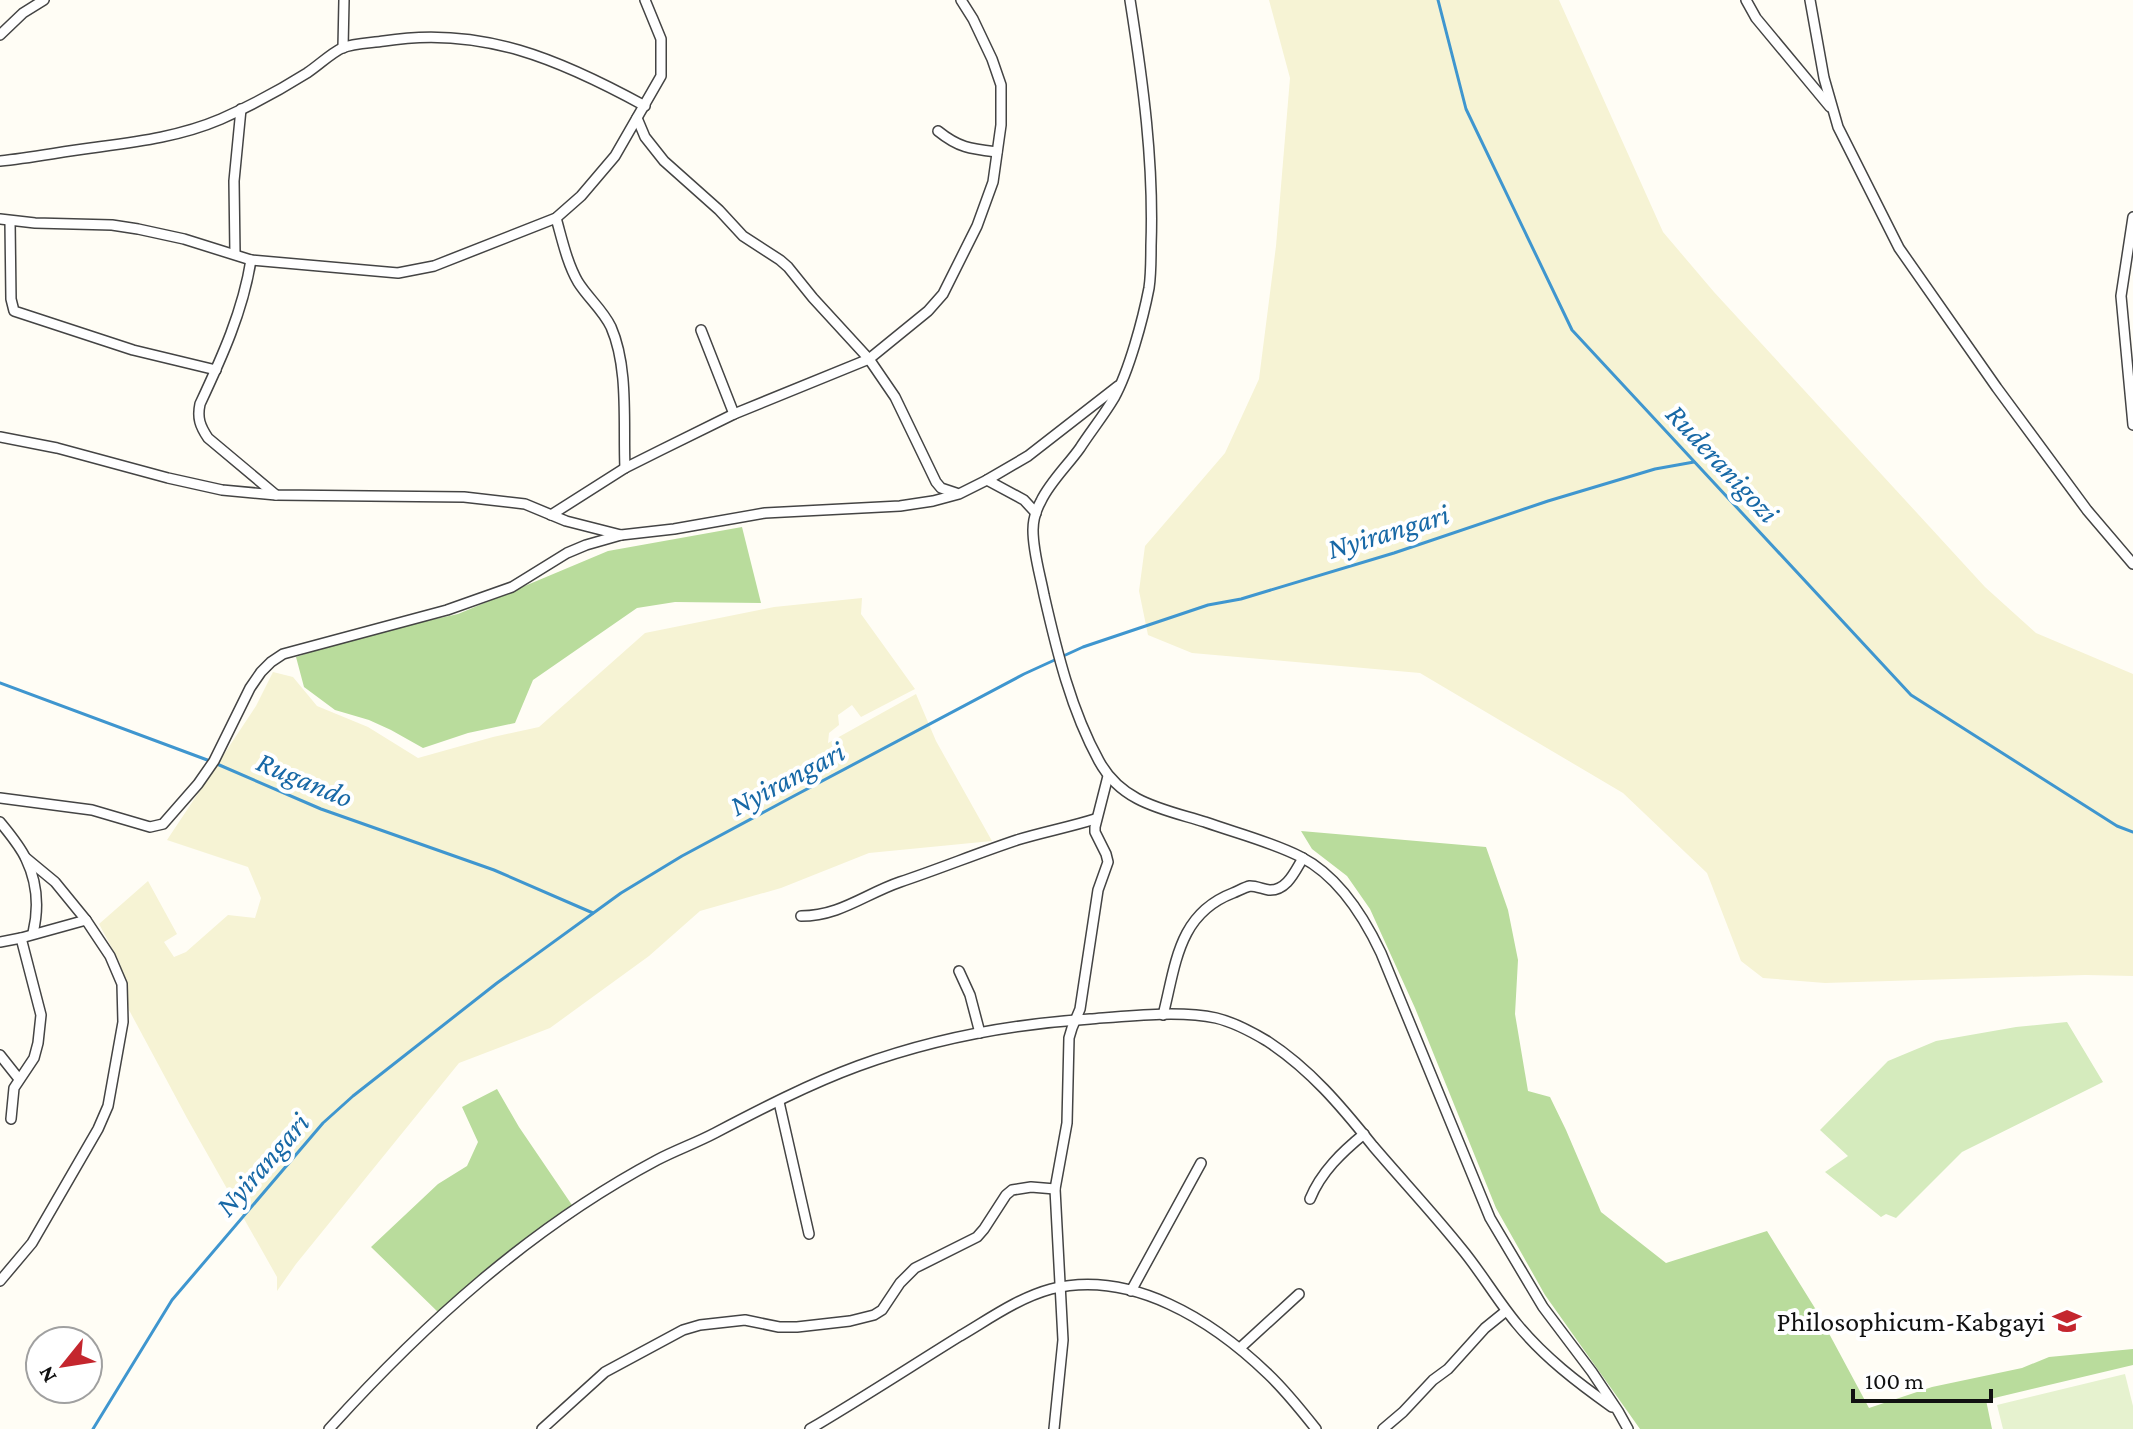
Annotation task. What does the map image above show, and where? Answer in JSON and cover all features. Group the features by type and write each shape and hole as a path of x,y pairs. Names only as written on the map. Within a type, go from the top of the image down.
{"street":[{"path":"0,35 23,13 44,0"},
{"path":"343,48 344,0"},
{"path":"216,370 133,350 14,311 5,220 112,225 169,236 251,260 398,273 434,266 556,218 581,196 615,156 661,76 661,39 645,0"},
{"path":"551,515 625,468 734,414 869,359 928,311 943,294 977,226 993,182 1001,125 1001,85 992,59 961,0"},
{"path":"1130,0 1150,151 1153,219 1149,286 1121,384 1042,498 1033,526 1033,541 1054,639 1074,703 1108,776 1139,801 1303,858 1342,891 1372,933 1490,1218 1543,1307 1592,1372 1628,1429"},
{"path":"1746,0 1756,18 1832,110"},
{"path":"1810,0 1832,110 1899,248 2087,510 2133,564"},
{"path":"0,161 132,143 189,131 241,109 306,74 343,48 408,37 446,36 484,41 560,64 645,106"},
{"path":"235,254 234,181 241,109"},
{"path":"637,118 645,137 664,161 743,236 788,267 869,359 895,397 936,482 948,491 959,494"},
{"path":"938,131 952,143 967,149 997,152"},
{"path":"2133,217 2121,296 2133,425"},
{"path":"556,218 571,268 610,325 618,349 623,376 625,468"},
{"path":"251,260 246,289 198,415 201,428 208,438 276,495"},
{"path":"701,330 734,414"},
{"path":"0,798 92,810 150,827 163,824 214,761 250,688 271,662 283,654 447,610 512,587 567,553 621,535 765,513 900,506 959,494 1028,456 1121,384"},
{"path":"0,437 80,453 222,490 276,495 464,497 530,504 566,521 621,535"},
{"path":"987,480 1024,500 1036,513"},
{"path":"1054,1429 1063,1340 1055,1189 1067,1123 1069,1038 1080,1009 1098,890 1108,862 1095,832 1095,819 1108,776"},
{"path":"801,916 833,913 887,887 1000,846 1095,819"},
{"path":"0,822 26,858 55,882 86,920 118,972 124,997 120,1046 108,1106 98,1129 32,1243 0,1281"},
{"path":"26,858 38,913 33,933"},
{"path":"1163,1015 1180,949 1190,924 1204,908 1250,886 1272,890 1282,887 1303,858"},
{"path":"0,942 86,920"},
{"path":"11,1119 14,1088 34,1058 41,1027 39,1007 21,938"},
{"path":"959,971 970,995 980,1033"},
{"path":"329,1429 386,1369 488,1273 587,1202 658,1159 858,1066 916,1047 980,1033 1076,1020 1163,1015 1218,1018 1263,1039 1328,1091 1465,1252 1520,1329 1573,1378 1618,1411"},
{"path":"0,1055 19,1079"},
{"path":"779,1102 809,1234"},
{"path":"1310,1199 1334,1161 1364,1134"},
{"path":"1131,1291 1201,1163"},
{"path":"542,1429 605,1372 683,1330 745,1320 779,1327 797,1327 874,1315 882,1310 908,1273 977,1237 1012,1190 1031,1187 1055,1189"},
{"path":"810,1429 1007,1308 1031,1296 1061,1287 1089,1285 1155,1297 1220,1333 1269,1374 1316,1429"},
{"path":"1240,1348 1299,1294"},
{"path":"1383,1429 1506,1311"}],"shaded area":[{"path":"1269,0 1559,0 1663,232 1714,292 1985,587 2036,633 2133,674 2133,976 1825,983 1763,978 1741,961 1707,873 1623,793 1420,673 1192,653 1148,635 1139,591 1145,546 1225,453 1259,379 1276,246 1290,78"},
{"path":"862,598 861,614 915,689 861,717 852,705 838,715 839,725 829,733 828,743 916,694 936,741 992,841 869,853 781,888 700,911 649,956 550,1028 459,1063 277,1291 277,1277 129,1010 120,963 99,924 148,881 177,934 164,942 174,957 186,952 228,915 255,918 261,898 248,867 167,840 256,706 273,672 293,677 317,706 368,727 418,758 539,727 645,633 774,607"}],"green space":[{"path":"742,527 761,603 675,602 637,608 533,680 515,723 468,733 423,748 369,720 335,710 304,687 296,657 363,635 458,614 608,551"},
{"path":"1301,831 1486,847 1508,910 1518,960 1515,1014 1528,1091 1550,1097 1601,1212 1666,1263 1767,1231 1818,1313 1869,1408 1932,1387 2022,1368 2049,1357 2133,1349 2133,1365 1986,1400 1992,1429 1640,1429 1545,1295 1496,1208 1415,1008 1370,909 1347,876 1312,849"},
{"path":"2067,1022 2103,1082 1962,1152 1896,1218 1886,1214 1881,1217 1825,1172 1848,1156 1820,1130 1888,1061 1936,1041"},
{"path":"497,1089 574,1208 508,1253 439,1313 371,1247 438,1184 467,1166 478,1142 462,1107"},
{"path":"2125,1374 2133,1406 2133,1429 2003,1429 1997,1405"}],"waterway":[{"name":"Ruderanigozi","path":"1438,0 1466,109 1572,330 1911,695 2117,826 2133,832"},
{"name":"Nyirangari","path":"93,1429 172,1300 323,1123 497,983 621,893 682,856 1024,674 1083,647 1208,605 1241,599 1394,553 1548,501 1655,469 1694,462"},
{"name":"Rugando","path":"0,683 210,761"},
{"name":"Rugando","path":"217,764 321,809 494,870 593,913"}],"place":[{"name":"Philosophicum-Kabgayi","path":"2067,1321"}]}
